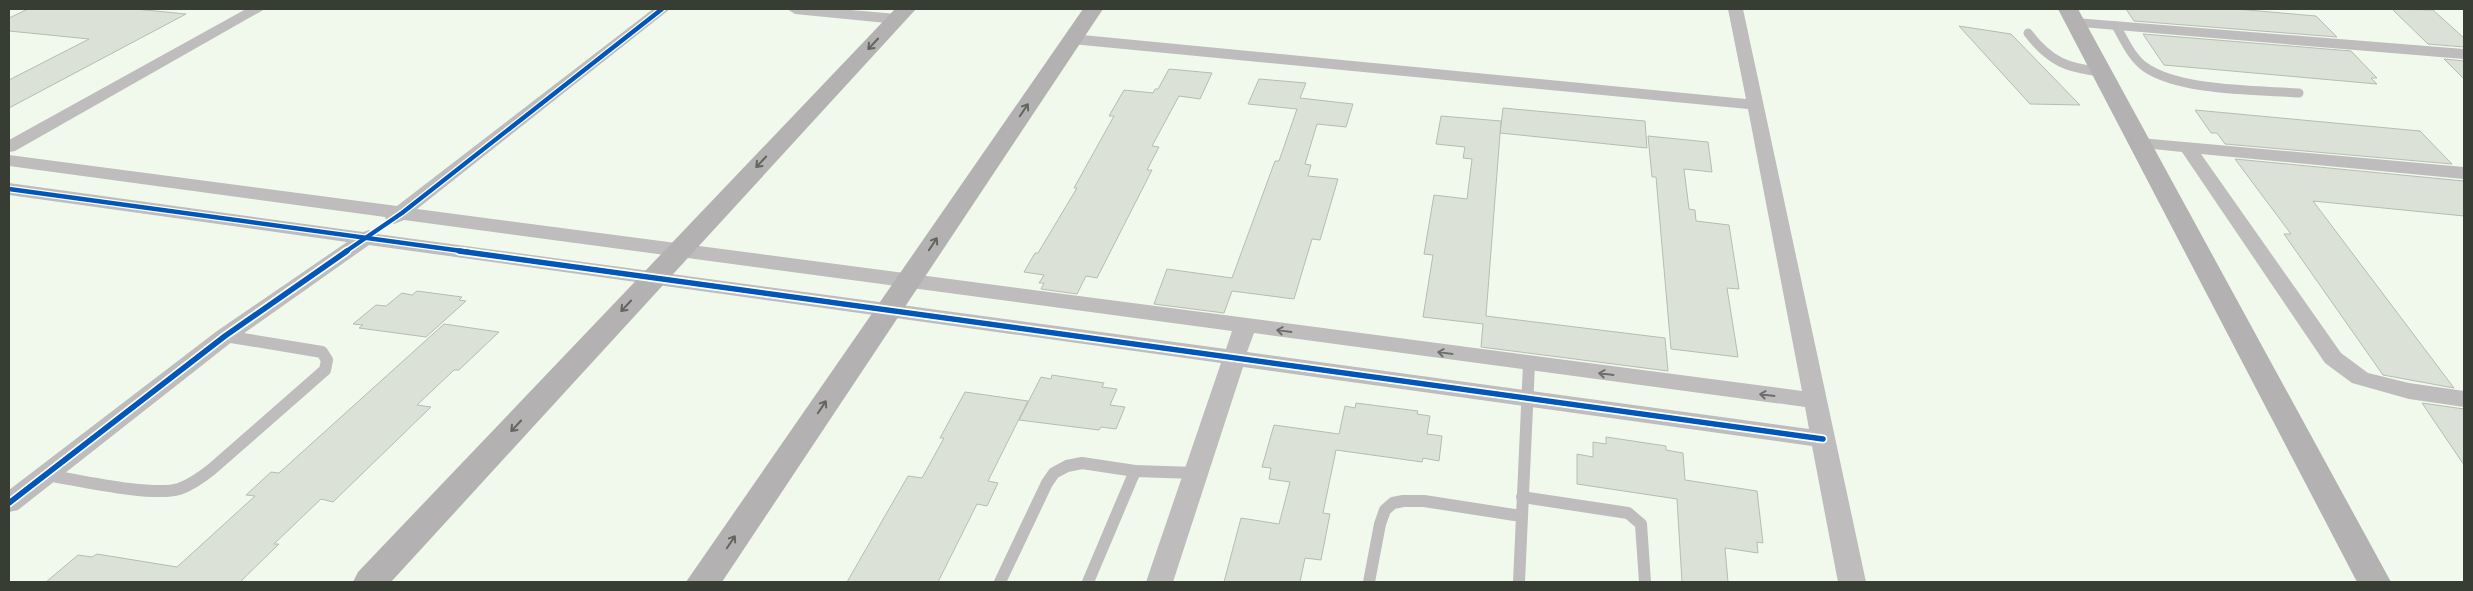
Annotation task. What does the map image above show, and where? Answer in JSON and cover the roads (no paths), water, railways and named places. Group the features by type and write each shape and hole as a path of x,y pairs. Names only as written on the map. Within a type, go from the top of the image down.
{"main road":[{"path":"703,582 1093,9"},
{"path":"370,582 652,278 902,14"},
{"path":"2072,16 2374,582"}],"street":[{"path":"9,146 256,9"},
{"path":"9,503 225,336 402,213 662,9"},
{"path":"795,9 902,14"},
{"path":"1736,9 1852,582"},
{"path":"2072,16 2116,26 2464,54"},
{"path":"1072,39 1755,105"},
{"path":"2140,143 2464,173"},
{"path":"2188,148 2333,358 2360,378 2409,391 2464,399"},
{"path":"9,161 1815,401"},
{"path":"9,189 1823,439"},
{"path":"1159,582 1245,326"}],"lane":[{"path":"2116,26 2140,62 2158,74 2179,82 2299,93"},
{"path":"2028,33 2042,52 2065,66 2102,72"},
{"path":"46,474 160,492 179,489 198,480 212,469 325,370 327,360 322,352 225,336"},
{"path":"1518,582 1529,364"},
{"path":"1000,582 1047,483 1054,473 1067,466 1082,463 1135,471 1195,473"},
{"path":"1088,582 1135,471"},
{"path":"1522,497 1619,510 1636,518 1641,524 1645,582"},
{"path":"1369,582 1380,521 1385,510 1395,503 1417,500 1521,516"}]}
